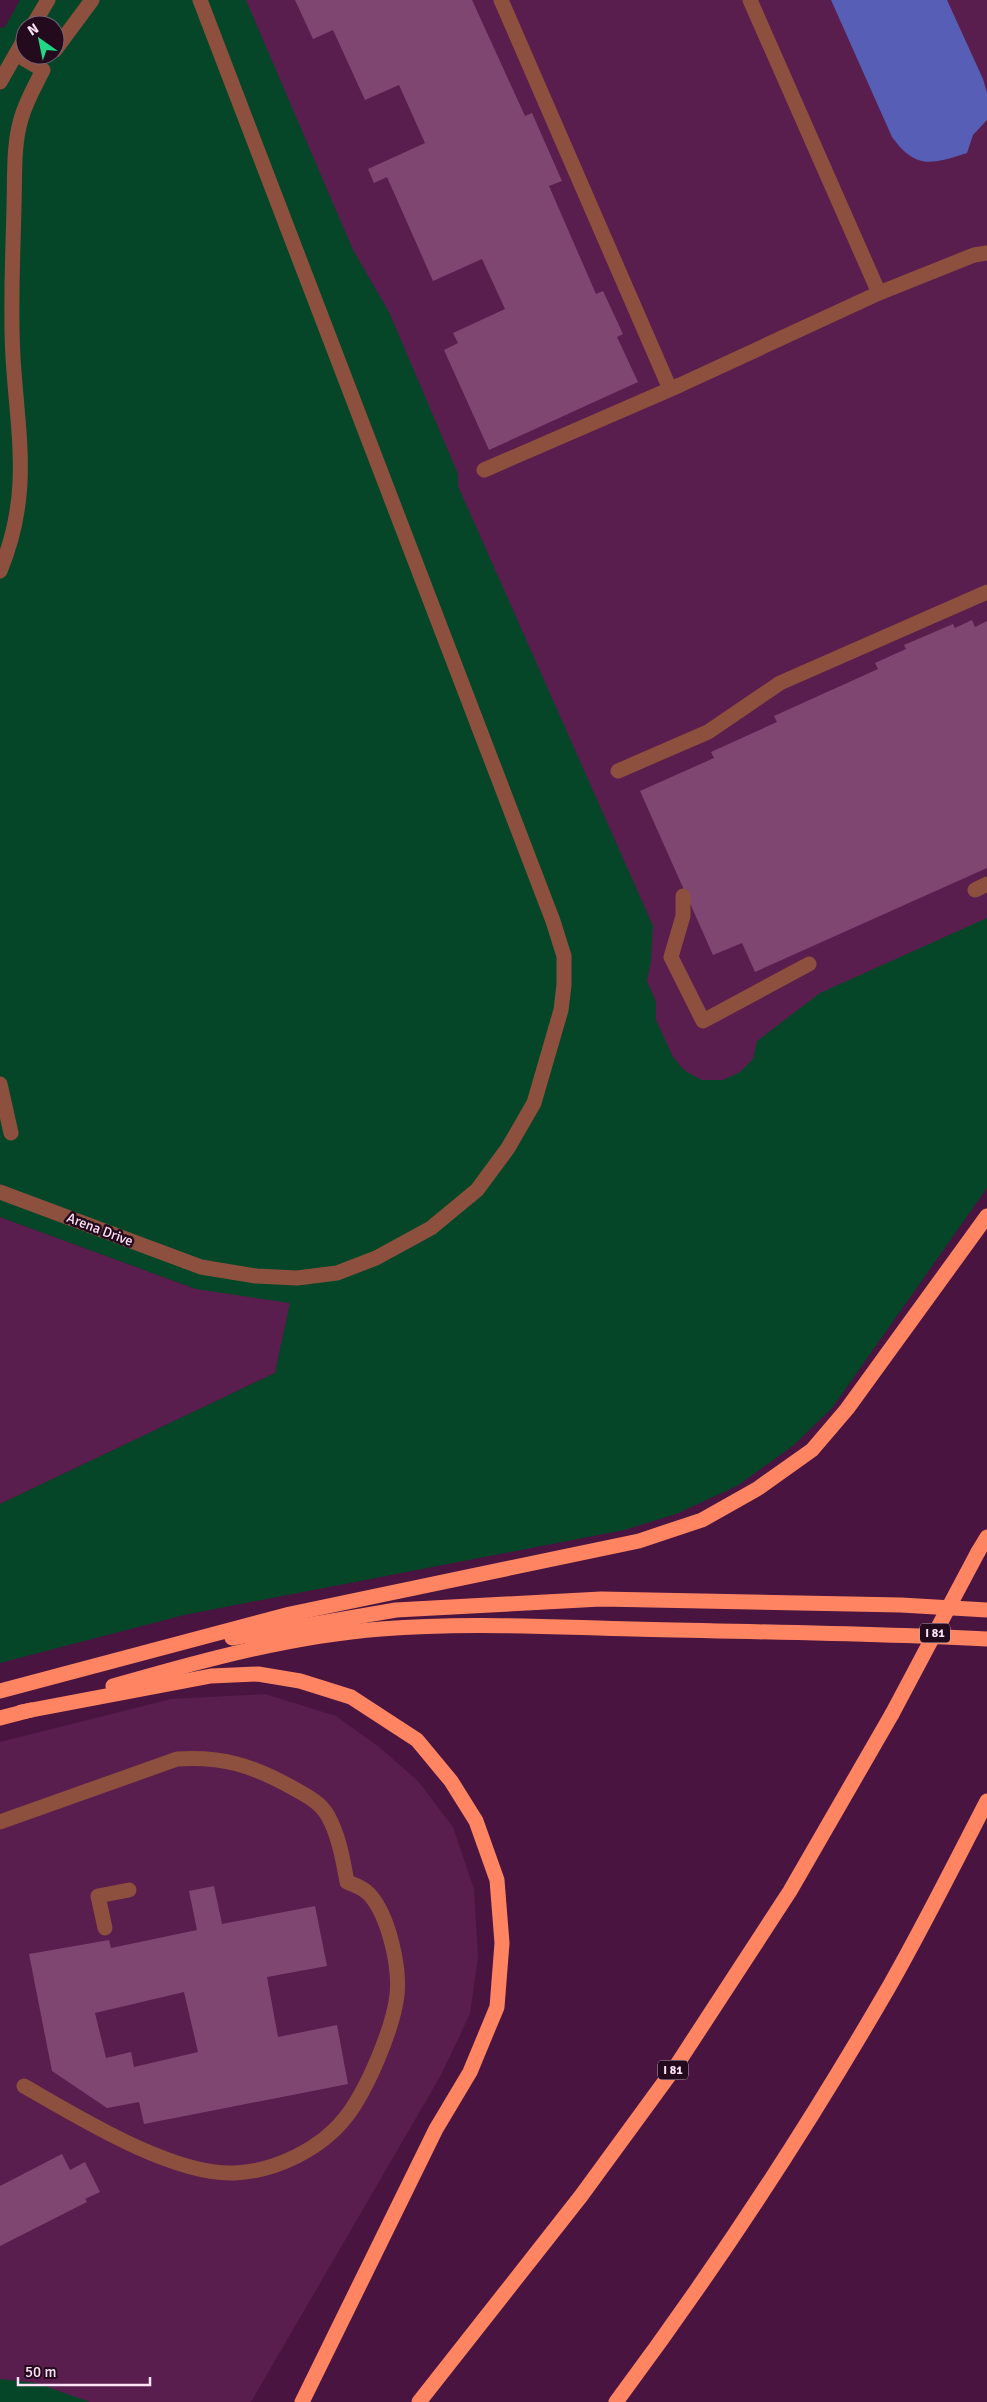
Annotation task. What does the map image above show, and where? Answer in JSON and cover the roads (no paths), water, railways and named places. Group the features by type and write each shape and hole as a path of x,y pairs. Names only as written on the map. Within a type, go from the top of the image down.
{"highway":[{"path":"7,1689 290,1614 638,1541 702,1520 757,1489 812,1450 848,1409 987,1216"},
{"name":"I 81","path":"419,2402 575,2203 676,2066 790,1891 892,1714 987,1537"},
{"path":"7,1689 221,1640 396,1610 601,1599 901,1605 987,1610"},
{"path":"0,1718 201,1660 281,1643 379,1629 459,1625 896,1634 987,1639"},
{"path":"21,1712 212,1676 258,1674 300,1681 352,1697 417,1740 451,1781 476,1820 497,1880 502,1943 497,2007 470,2072 436,2129 302,2402"},
{"path":"616,2402 731,2238 812,2114 890,1984 987,1801"}],"lane":[{"path":"39,15 48,0"},
{"path":"65,36 92,0"},
{"name":"Arena Drive","path":"0,1192 201,1267 256,1276 297,1278 337,1273 376,1258 431,1228 477,1190 508,1148 534,1102 561,1010 564,984 564,956 553,920 200,0"},
{"path":"501,0 670,389"},
{"path":"750,0 879,293"},
{"path":"0,82 15,56"},
{"path":"35,65 43,70"},
{"path":"0,572 18,511 22,460 13,357 16,145 21,120 29,96 46,65"},
{"path":"484,470 670,389 879,293 958,261 987,253"},
{"path":"618,771 708,732 780,683 987,592"},
{"path":"683,896 683,916 671,956 703,1021 809,964"},
{"path":"0,1084 11,1133"},
{"path":"0,1822 177,1759 221,1760 265,1772 317,1802 328,1816 340,1850 347,1882 369,1894 379,1908 389,1931 396,1973 397,1994 392,2018 360,2095 346,2118 328,2136 286,2162 265,2168 234,2173 176,2164 94,2126 24,2086"},
{"path":"105,1928 98,1896 129,1890"}],"water":[{"path":"831,0 947,0 983,79 987,93 987,120 973,135 967,153 944,160 925,162 909,155 901,148 892,137"}]}
